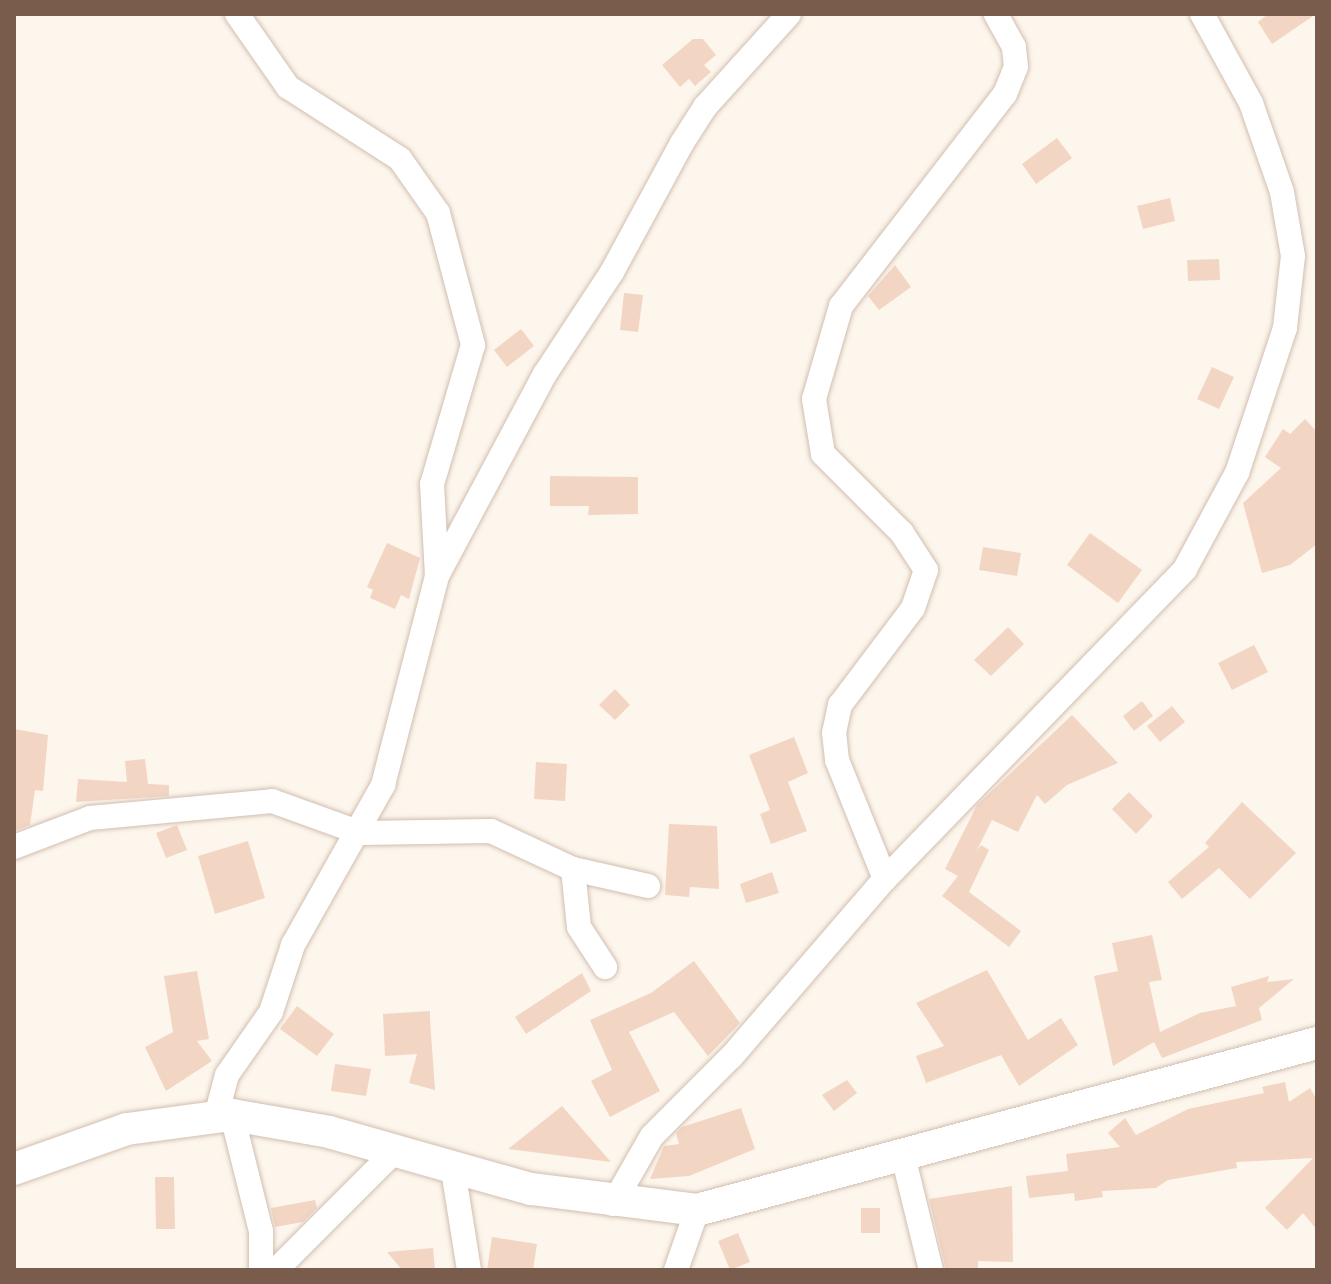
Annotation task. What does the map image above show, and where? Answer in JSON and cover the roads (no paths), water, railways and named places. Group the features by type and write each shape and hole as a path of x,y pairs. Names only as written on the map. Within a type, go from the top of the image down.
{"street":[{"path":"237,14 288,87 400,159 438,213 473,345 432,484 437,576"},
{"path":"261,1270 261,1231 224,1115 227,1075 271,1012 293,945 361,833 393,757 437,576 545,374 612,272 682,143 705,107 789,14"},
{"path":"885,879 837,760 834,733 840,705 913,608 926,570 902,533 823,454 814,399 841,306 1005,94 1016,67 1014,47 996,14"},
{"path":"613,1204 646,1143 732,1056 885,879 1185,569 1237,473 1261,409 1285,328 1293,256 1282,192 1251,103 1202,14"},
{"path":"14,847 90,818 272,801 361,833 491,831 573,869 648,886"},
{"path":"573,869 579,927 605,967"},
{"path":"14,1169 127,1129 224,1115 329,1132 392,1154 453,1170 613,1204 697,1210 1317,1043"},
{"path":"276,1270 392,1154"},
{"path":"903,1156 931,1270"},
{"path":"453,1170 469,1270"},
{"path":"676,1270 697,1210"}]}
